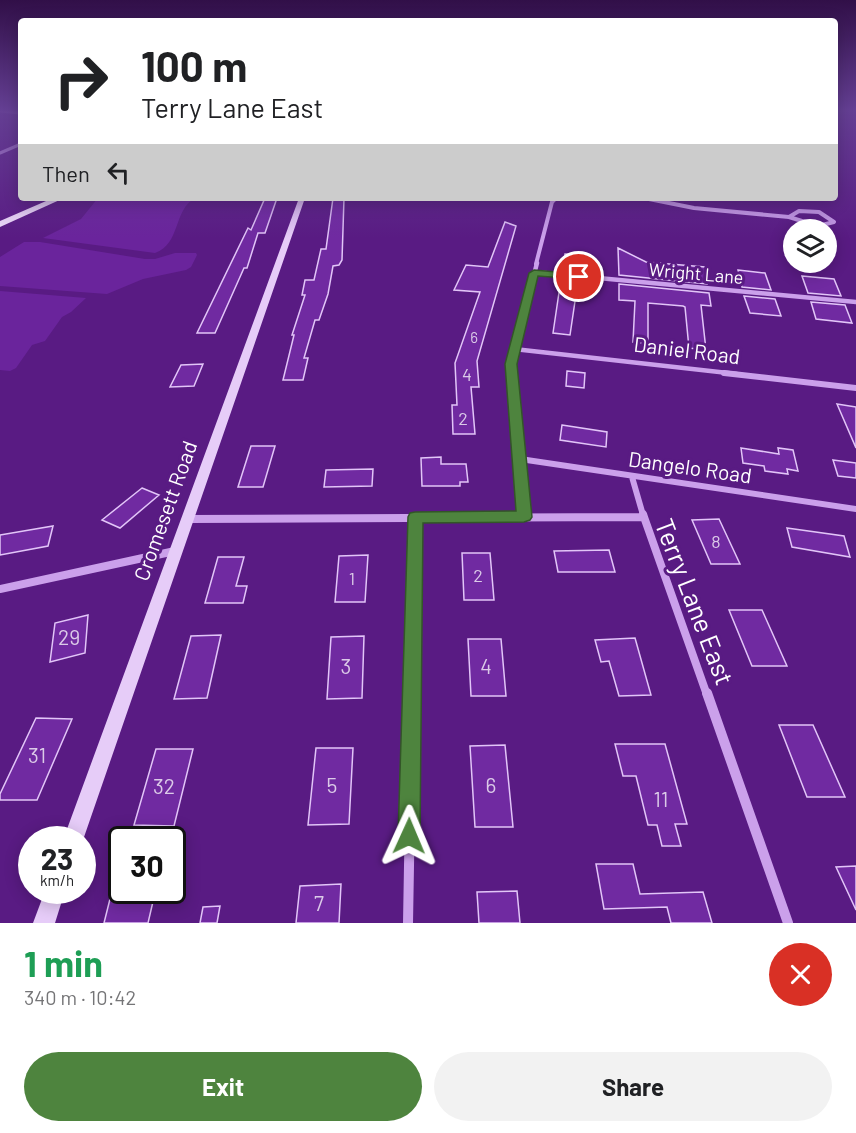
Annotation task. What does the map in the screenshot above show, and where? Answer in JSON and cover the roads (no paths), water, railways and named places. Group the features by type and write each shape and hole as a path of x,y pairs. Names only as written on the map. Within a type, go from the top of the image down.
{"main road":[{"path":"0,224 5,219 52,201"}],"street":[{"name":"Cromesett Road","path":"78,826 301,201"},
{"path":"524,517 511,364 553,201"},
{"path":"658,201 690,208 789,217 816,226 828,226 834,222 828,216 812,211 796,212 789,217"},
{"name":"Wright Lane","path":"534,273 856,302"},
{"name":"Daniel Road","path":"514,348 856,388"},
{"name":"Dangelo Road","path":"520,459 856,509"},
{"path":"632,477 644,516"},
{"name":"Terry Lane East","path":"188,519 644,516 788,923"},
{"path":"408,923 415,517"},
{"path":"0,589 177,551"},
{"path":"44,923 51,904"}]}
